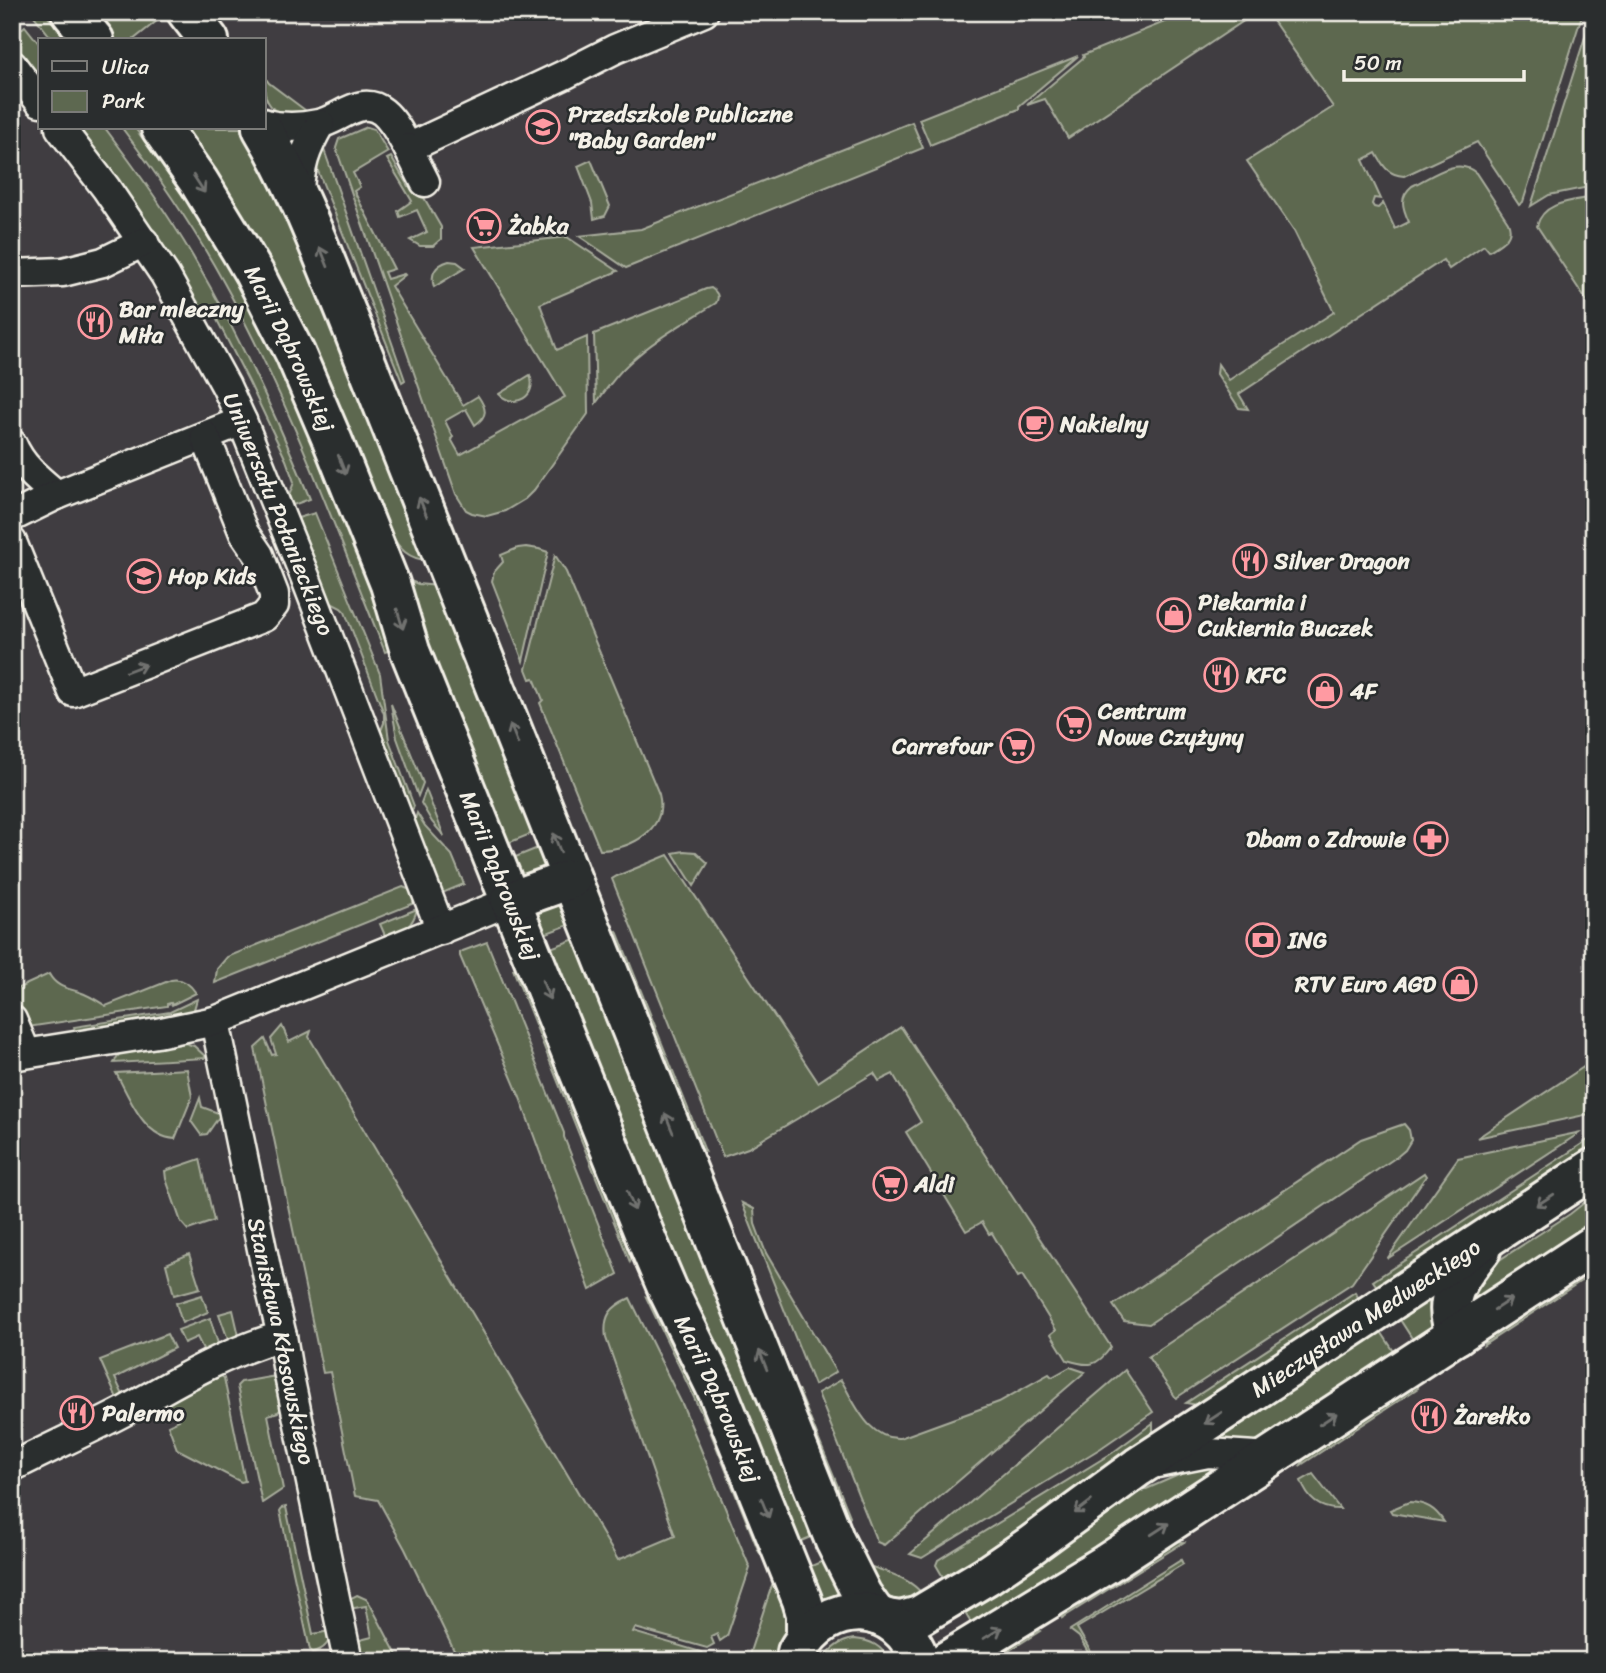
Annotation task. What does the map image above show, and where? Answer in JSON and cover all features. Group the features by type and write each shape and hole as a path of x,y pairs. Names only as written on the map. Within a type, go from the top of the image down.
{"street":[{"path":"71,12 92,38"},
{"path":"187,12 207,38"},
{"path":"408,148 624,45 704,12"},
{"path":"12,65 38,99"},
{"path":"266,126 288,128 320,124 355,108 369,105 390,119 425,183"},
{"path":"299,198 301,166 307,147 320,124"},
{"name":"Uniwersału Połanieckiego","path":"62,130 106,188 165,275 201,338 242,421 321,617 441,930"},
{"name":"Marii Dąbrowskiej","path":"162,130 199,182 254,273 300,364 390,584 410,652 648,1244 718,1392 782,1549 807,1622 797,1655"},
{"path":"265,130 299,198 835,1541 862,1595 882,1617 908,1637 919,1661"},
{"path":"12,274 63,272 103,262 144,242"},
{"path":"12,517 57,495 242,421"},
{"path":"12,542 73,692 264,617 272,610 275,597 259,555 244,533 205,436"},
{"path":"12,444 34,476 57,495"},
{"path":"360,509 392,555 405,567 424,574 448,571"},
{"path":"12,1020 19,1054 215,1021 571,878"},
{"name":"Stanisława Kłosowskiego","path":"215,1021 348,1661"},
{"name":"Mieczysława Medweckiego","path":"797,1655 820,1624 837,1615 856,1612 897,1621 907,1620 945,1602 1030,1546 1138,1467 1594,1168"},
{"path":"1457,1335 1450,1320 1453,1291 1458,1279 1495,1233"},
{"path":"947,1661 1106,1564 1594,1245"},
{"path":"12,1466 122,1412 224,1357 282,1336"},
{"name":"Mieczysława Medweckiego","path":"1138,1467 1208,1453 1270,1457"}],"green space":[{"path":"31,12 44,12 65,38 51,38"},
{"path":"79,12 160,12 163,16 136,38 99,38"},
{"path":"1189,12 1257,12 1068,138 1045,99 1027,105 1084,57 1083,55"},
{"path":"1267,12 1583,12 1523,202 1519,205 1477,142 1404,176 1387,169 1376,153 1363,160 1381,199 1374,198 1372,204 1378,208 1383,203 1395,229 1409,222 1403,198 1412,186 1444,170 1461,167 1476,173 1508,222 1508,236 1489,251 1484,245 1449,269 1443,260 1239,394 1248,409 1239,408 1217,374 1218,364 1229,380 1334,312 1293,229 1247,161 1333,107"},
{"path":"1593,12 1594,186 1549,195 1531,206"},
{"path":"25,26 38,42 38,80 12,47 12,37"},
{"path":"1078,56 1019,106 1019,109 930,145 919,119"},
{"path":"266,79 309,113 279,114 270,106 266,97"},
{"path":"912,122 923,148 626,268 579,236 641,229"},
{"path":"367,127 374,129 388,152 353,173 360,187 354,191 394,269 384,272 387,279 405,275 391,286 463,405 478,396 483,405 484,415 475,425 466,409 445,421 460,455 565,397 474,247 567,237 618,271 540,304 557,350 587,337 588,414 534,490 505,511 487,516 472,513 466,510 456,494 336,148 339,139"},
{"path":"76,130 106,130 172,222 241,344 310,499 293,505 289,496 294,482 249,382 214,314 197,309"},
{"path":"123,130 136,130 151,150 211,240 252,311 310,436 395,648 385,652 310,465 248,327 213,263 163,184"},
{"path":"170,130 247,130 267,166 427,560 401,549 391,534 329,379"},
{"path":"322,144 405,380 402,382 316,166"},
{"path":"391,157 408,186 416,184 441,227 441,239 433,246 420,246 410,240 427,232 417,210 400,217 398,211 412,201 387,159"},
{"path":"591,160 610,206 605,216 594,219 592,203 578,166"},
{"path":"1594,197 1594,312 1537,226 1545,211 1552,207 1568,201"},
{"path":"449,261 457,262 465,268 434,287 435,271"},
{"path":"711,288 717,294 716,303 637,356 618,374 596,403 594,334"},
{"path":"530,375 531,389 524,398 512,401 499,394"},
{"path":"315,513 380,674 389,740 414,806 410,816 379,735 384,714 345,612 331,603 298,518"},
{"path":"526,547 548,552 523,661 492,581 494,572 503,562 501,555"},
{"path":"555,555 566,572 659,794 658,818 652,827 635,841 612,849 600,850 540,703 543,700 534,678 530,679 526,669"},
{"path":"395,575 418,584 438,586 538,831 503,845"},
{"path":"391,704 423,783 418,796 397,738"},
{"path":"426,790 444,836 421,803"},
{"path":"417,813 425,826 452,855 464,884 440,894 413,825"},
{"path":"543,846 547,868 535,880 517,875 508,860"},
{"path":"696,852 708,863 694,886 673,853"},
{"path":"668,855 818,1082 901,1027 1111,1347 1097,1362 1081,1364 1067,1360 1051,1334 1056,1330 1022,1275 1018,1277 992,1233 989,1234 982,1222 966,1231 906,1132 921,1122 893,1074 879,1081 874,1073 748,1148 723,1157 612,879"},
{"path":"403,887 413,891 417,902 215,983 217,969 227,957"},
{"path":"560,902 574,923 539,936 534,918 538,910"},
{"path":"417,909 410,925 387,940 380,924"},
{"path":"617,931 705,1151 697,1146 610,933"},
{"path":"580,937 818,1534 794,1544 681,1286 545,950"},
{"path":"487,942 618,1274 590,1290 519,1095 460,956 460,952"},
{"path":"522,966 633,1256 630,1262 513,969"},
{"path":"49,974 58,984 106,1006 171,980 185,982 196,993 172,1005 171,1003 167,1006 28,1027 23,1021 12,991"},
{"path":"197,999 193,1013 75,1034 74,1027 170,1012"},
{"path":"282,1026 289,1042 311,1031 309,1037 618,1560 675,1536 606,1338 609,1313 630,1298 683,1406 750,1568 727,1636 720,1641 717,1634 711,1637 714,1644 707,1648 635,1628 633,1632 701,1652 706,1661 459,1661 378,1500 355,1496 330,1372 323,1373 255,1048 265,1039 272,1055 276,1054 271,1039"},
{"path":"182,1042 194,1046 207,1058 114,1063 123,1050"},
{"path":"1594,1060 1594,1113 1477,1138"},
{"path":"187,1069 192,1097 175,1139 164,1137 146,1124 139,1115 116,1073"},
{"path":"200,1098 202,1107 221,1114 207,1134 201,1135 191,1121"},
{"path":"1404,1124 1409,1130 1411,1140 1398,1156 1149,1324 1124,1321 1113,1305 1361,1139"},
{"path":"1581,1132 1387,1259 1458,1158"},
{"path":"1594,1136 1594,1149 1380,1291 1373,1281"},
{"path":"200,1159 214,1221 188,1230 181,1222 165,1171"},
{"path":"1424,1173 1426,1176 1352,1283 1176,1398 1148,1357"},
{"path":"1594,1195 1594,1226 1462,1312 1484,1270 1570,1214"},
{"path":"742,1203 754,1209 755,1224 766,1253 836,1372 814,1385"},
{"path":"189,1254 200,1288 174,1295 166,1264"},
{"path":"1570,1280 1581,1281 1484,1345 1488,1336"},
{"path":"1439,1287 1438,1328 1415,1343 1397,1315"},
{"path":"1355,1292 1361,1302 1206,1403 1186,1403"},
{"path":"202,1295 208,1312 182,1323 176,1303"},
{"path":"646,1297 653,1300 705,1400 763,1555 759,1552 710,1431"},
{"path":"233,1310 240,1340 230,1345 219,1314"},
{"path":"210,1318 220,1350 205,1353 197,1337 184,1343 178,1330"},
{"path":"1378,1327 1397,1356 1257,1447 1242,1442 1212,1440"},
{"path":"167,1334 174,1348 115,1378 124,1397 119,1403 100,1360"},
{"path":"1070,1367 1085,1372 884,1545 877,1542 818,1393 841,1380 857,1409 871,1427 889,1437 900,1438 999,1402 1049,1374 1052,1377"},
{"path":"1125,1370 1153,1412 1101,1448 922,1558 910,1554"},
{"path":"221,1376 224,1378 245,1481 241,1482 177,1449 168,1425 179,1420 175,1412 164,1415 164,1405"},
{"path":"276,1376 282,1408 268,1415 283,1489 262,1503 237,1386 241,1382"},
{"path":"1413,1381 1418,1388 1301,1465 1307,1452"},
{"path":"798,1389 850,1516 848,1522 815,1450"},
{"path":"1153,1423 1150,1438 946,1582 936,1565 938,1560 1112,1453"},
{"path":"1229,1464 973,1626 962,1608 1121,1500 1197,1467"},
{"path":"1313,1474 1340,1509 1321,1506 1307,1494 1301,1481"},
{"path":"1409,1502 1429,1507 1444,1522 1392,1513 1390,1510"},
{"path":"286,1507 313,1634 330,1631 326,1645 313,1652 310,1650 280,1511"},
{"path":"1172,1540 1184,1542 1062,1618 1061,1612"},
{"path":"828,1559 841,1593 819,1601 804,1569"},
{"path":"1181,1560 1183,1564 1077,1628 1096,1661 1093,1661 1079,1637 1070,1630"},
{"path":"869,1566 906,1580 924,1596 903,1600 883,1595"},
{"path":"777,1579 787,1604 787,1627 773,1661 747,1661 772,1585"},
{"path":"357,1595 370,1604 400,1661 360,1661 356,1641 372,1637 366,1606 349,1609 349,1599"},
{"path":"1037,1629 1040,1631 999,1657 992,1657 989,1653"},
{"path":"854,1639 875,1645 890,1661 822,1661 836,1646"}],"place":[{"name":"Przedszkole Publiczne \"Baby Garden\"","path":"543,127"},
{"name":"Żabka","path":"484,226"},
{"name":"Bar mleczny Miła","path":"95,322"},
{"name":"Nakielny","path":"1036,424"},
{"name":"Silver Dragon","path":"1250,561"},
{"name":"Hop Kids","path":"144,576"},
{"name":"Piekarnia i Cukiernia Buczek","path":"1174,615"},
{"name":"KFC","path":"1221,675"},
{"name":"4F","path":"1325,691"},
{"name":"Centrum Nowe Czyżyny","path":"1074,724"},
{"name":"Carrefour","path":"1017,746"},
{"name":"Dbam o Zdrowie","path":"1431,839"},
{"name":"ING","path":"1263,940"},
{"name":"RTV Euro AGD","path":"1460,984"},
{"name":"Aldi","path":"890,1184"},
{"name":"Palermo","path":"77,1413"},
{"name":"Żarełko","path":"1429,1416"}]}
